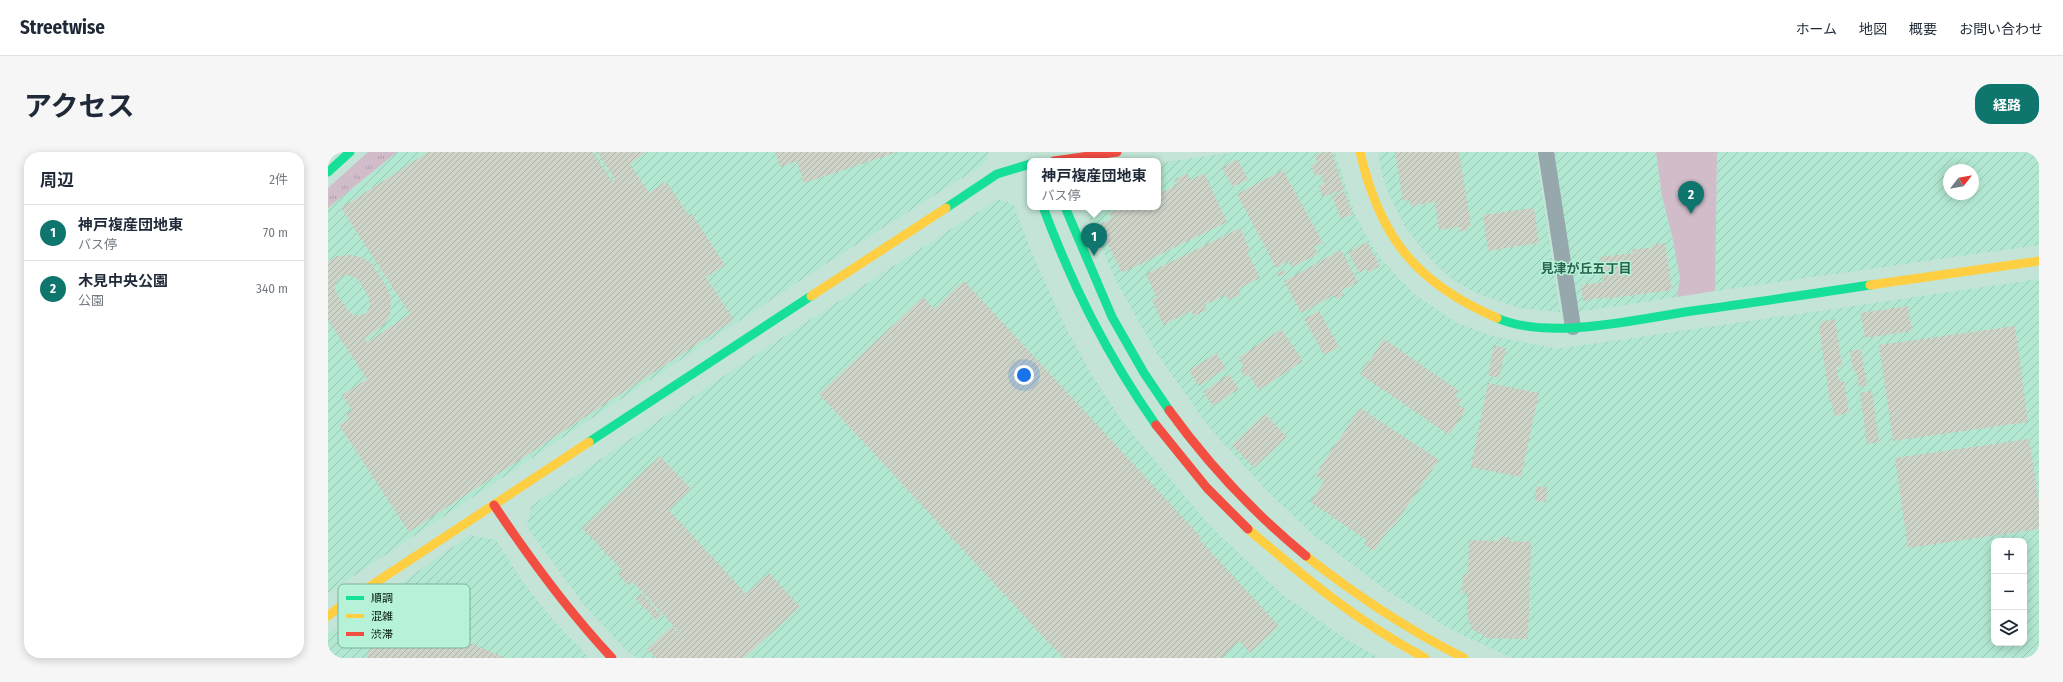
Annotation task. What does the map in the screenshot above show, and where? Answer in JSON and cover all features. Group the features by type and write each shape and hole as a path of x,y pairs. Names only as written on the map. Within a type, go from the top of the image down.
{"main road":[{"path":"328,172 350,152"},
{"path":"1075,158 1117,152"},
{"path":"1360,152 1374,203 1390,233 1415,267 1440,288 1472,308 1511,324 1549,329 1573,328 2039,261"},
{"path":"374,584 997,174 1027,165"},
{"path":"1044,210 1063,262 1102,340 1141,402 1184,461 1224,508 1288,566 1339,605 1404,647 1425,658"},
{"path":"1066,210 1085,258 1120,332 1157,391 1187,433 1241,496 1300,552 1349,589 1416,633 1464,658"},
{"path":"494,505 542,577 585,631 612,658"},
{"path":"328,616 338,608"}],"street":[{"path":"1546,152 1573,328"}],"shaded area":[{"path":"397,152 989,152 984,164 816,270 342,584 338,584 338,586 328,593 328,208"},
{"path":"1236,152 1335,152 1354,212 1364,232 1381,259 1413,293 1456,323 1493,336 1557,349 2039,279 2039,658 1512,658 1452,630 1386,590 1315,536 1269,493 1209,427 1157,354 1116,281 1086,210 1161,210 1161,163"},
{"path":"1378,152 1536,152 1560,312 1519,308 1476,293 1452,279 1429,258 1406,228 1390,197 1382,174"},
{"path":"1554,152 1656,152 1662,196 1672,235 1680,278 1677,297 1577,312"},
{"path":"1717,152 2039,152 2039,245 1715,291"},
{"path":"998,199 1013,204 1034,258 1064,324 1091,374 1122,421 1208,524 1284,596 1344,638 1379,658 637,658 624,648 584,605 527,527 531,506 758,353"},
{"path":"470,535 496,540 522,581 553,620 589,658 328,658 328,634 338,627 338,648 470,648 470,584 400,584"}],"green space":[{"path":"368,152 397,152 328,208 328,188"},
{"path":"1656,152 1717,152 1715,291 1677,297 1680,278 1672,235 1662,196"}],"building":[{"path":"428,152 593,152 612,181 615,179 597,152 646,152 630,164 649,193 666,181 688,215 691,213 725,265 706,277 734,320 409,532 339,425 349,419 346,414 352,410 342,395 367,379 328,320 328,261 337,256 351,255 363,258 372,264 388,289 391,299 390,315 384,325 365,338 367,342 410,314 341,208","holes":["347,275 354,277 359,281 370,301 369,308 366,313 359,316 351,314 337,295 335,289 336,282 341,277"]},
{"path":"775,152 898,152 804,183 797,161 780,167"},
{"path":"1324,152 1332,152 1344,190 1322,197 1319,186 1324,184 1321,174 1315,176 1311,165 1317,163 1315,155"},
{"path":"1395,152 1459,152 1471,226 1467,226 1468,230 1460,231 1460,227 1439,230 1435,202 1411,206 1410,200 1403,201"},
{"path":"1237,159 1248,179 1233,187 1222,168"},
{"path":"1283,170 1323,243 1314,247 1318,254 1292,267 1288,261 1276,268 1237,194"},
{"path":"1187,173 1191,180 1204,173 1227,222 1122,273 1098,225 1112,218 1109,213 1115,210 1161,210 1161,193 1177,185 1174,180"},
{"path":"1344,191 1353,214 1341,219 1332,196"},
{"path":"1534,208 1539,243 1488,251 1483,215"},
{"path":"1240,228 1250,250 1247,252 1260,278 1238,289 1241,294 1228,300 1226,295 1204,305 1207,310 1194,316 1191,311 1163,325 1152,300 1157,298 1146,274"},
{"path":"1367,242 1380,266 1368,273 1366,269 1359,273 1348,252"},
{"path":"1665,243 1672,290 1605,299 1605,297 1583,301 1581,285 1603,282 1600,257 1633,253 1632,249 1652,248 1652,245"},
{"path":"1341,250 1358,282 1341,291 1344,295 1337,299 1334,295 1301,313 1284,281"},
{"path":"1284,270 1286,273 1279,277 1277,274"},
{"path":"964,281 1201,537 1199,539 1279,626 1250,653 1239,641 1221,658 1063,658 819,394 923,297 934,309"},
{"path":"1908,306 1912,331 1865,338 1861,313"},
{"path":"1319,311 1339,347 1324,355 1304,319"},
{"path":"1835,319 1842,366 1837,367 1839,381 1844,381 1849,413 1834,416 1832,402 1830,402 1819,326 1821,326 1820,322"},
{"path":"2015,326 2028,422 1893,441 1879,345"},
{"path":"1281,329 1303,361 1259,390 1249,375 1245,377 1240,370 1244,367 1238,358"},
{"path":"1384,339 1459,391 1455,396 1461,400 1458,405 1466,410 1449,435 1360,374"},
{"path":"1494,346 1506,348 1505,352 1507,352 1506,355 1504,355 1499,378 1488,375"},
{"path":"1861,349 1867,386 1859,387 1856,371 1853,371 1850,351"},
{"path":"1216,353 1226,368 1199,386 1189,371"},
{"path":"1229,374 1239,389 1213,406 1203,392"},
{"path":"1488,383 1539,393 1521,477 1471,467"},
{"path":"1872,391 1879,442 1867,444 1860,393"},
{"path":"1360,408 1439,460 1393,527 1391,526 1374,551 1364,544 1367,540 1310,502 1324,481 1315,475"},
{"path":"1265,414 1287,437 1254,468 1232,445"},
{"path":"2029,439 2039,502 2039,529 1908,548 1895,458"},
{"path":"660,456 691,489 669,510 746,594 769,573 800,607 744,658 656,658 647,649 672,626 684,637 633,582 629,586 618,574 622,570 582,528"},
{"path":"1536,487 1547,487 1546,502 1535,501"},
{"path":"1499,537 1510,537 1510,541 1531,542 1528,639 1487,638 1472,629 1469,622 1467,614 1467,593 1462,593 1463,574 1468,574 1469,540 1499,541"},
{"path":"641,593 661,615 656,620 635,598"},
{"path":"470,642 505,658 366,658 370,648 470,648"}],"traffic: fast":[{"path":"328,172 350,152"},
{"path":"946,208 997,174 1027,165"},
{"path":"1044,210 1066,265 1092,320 1122,373 1156,425"},
{"path":"1066,210 1112,317 1144,373 1169,410"},
{"path":"1497,318 1518,325 1542,328 1593,326 1870,285"},
{"path":"589,442 811,296"}],"traffic: slow":[{"path":"1360,152 1368,182 1378,209 1391,233 1406,254 1423,273 1444,289 1497,318"},
{"path":"811,296 946,208"},
{"path":"1870,285 2039,261"},
{"path":"373,584 589,442"},
{"path":"1248,529 1311,582 1377,630 1425,658"},
{"path":"1306,556 1344,585 1402,624 1464,658"},
{"path":"328,616 338,608"}],"traffic: jam":[{"path":"1075,158 1117,152"},
{"path":"1169,410 1200,450 1233,488 1287,540 1306,556"},
{"path":"1156,425 1207,488 1248,529"},
{"path":"494,505 550,584 580,622 612,658"}],"place":[{"name":"木見中央公園","path":"1691,214"},
{"name":"神戸複産団地東","path":"1094,256"}],"district":[{"name":"見津が丘五丁目","path":"1586,268"}]}
